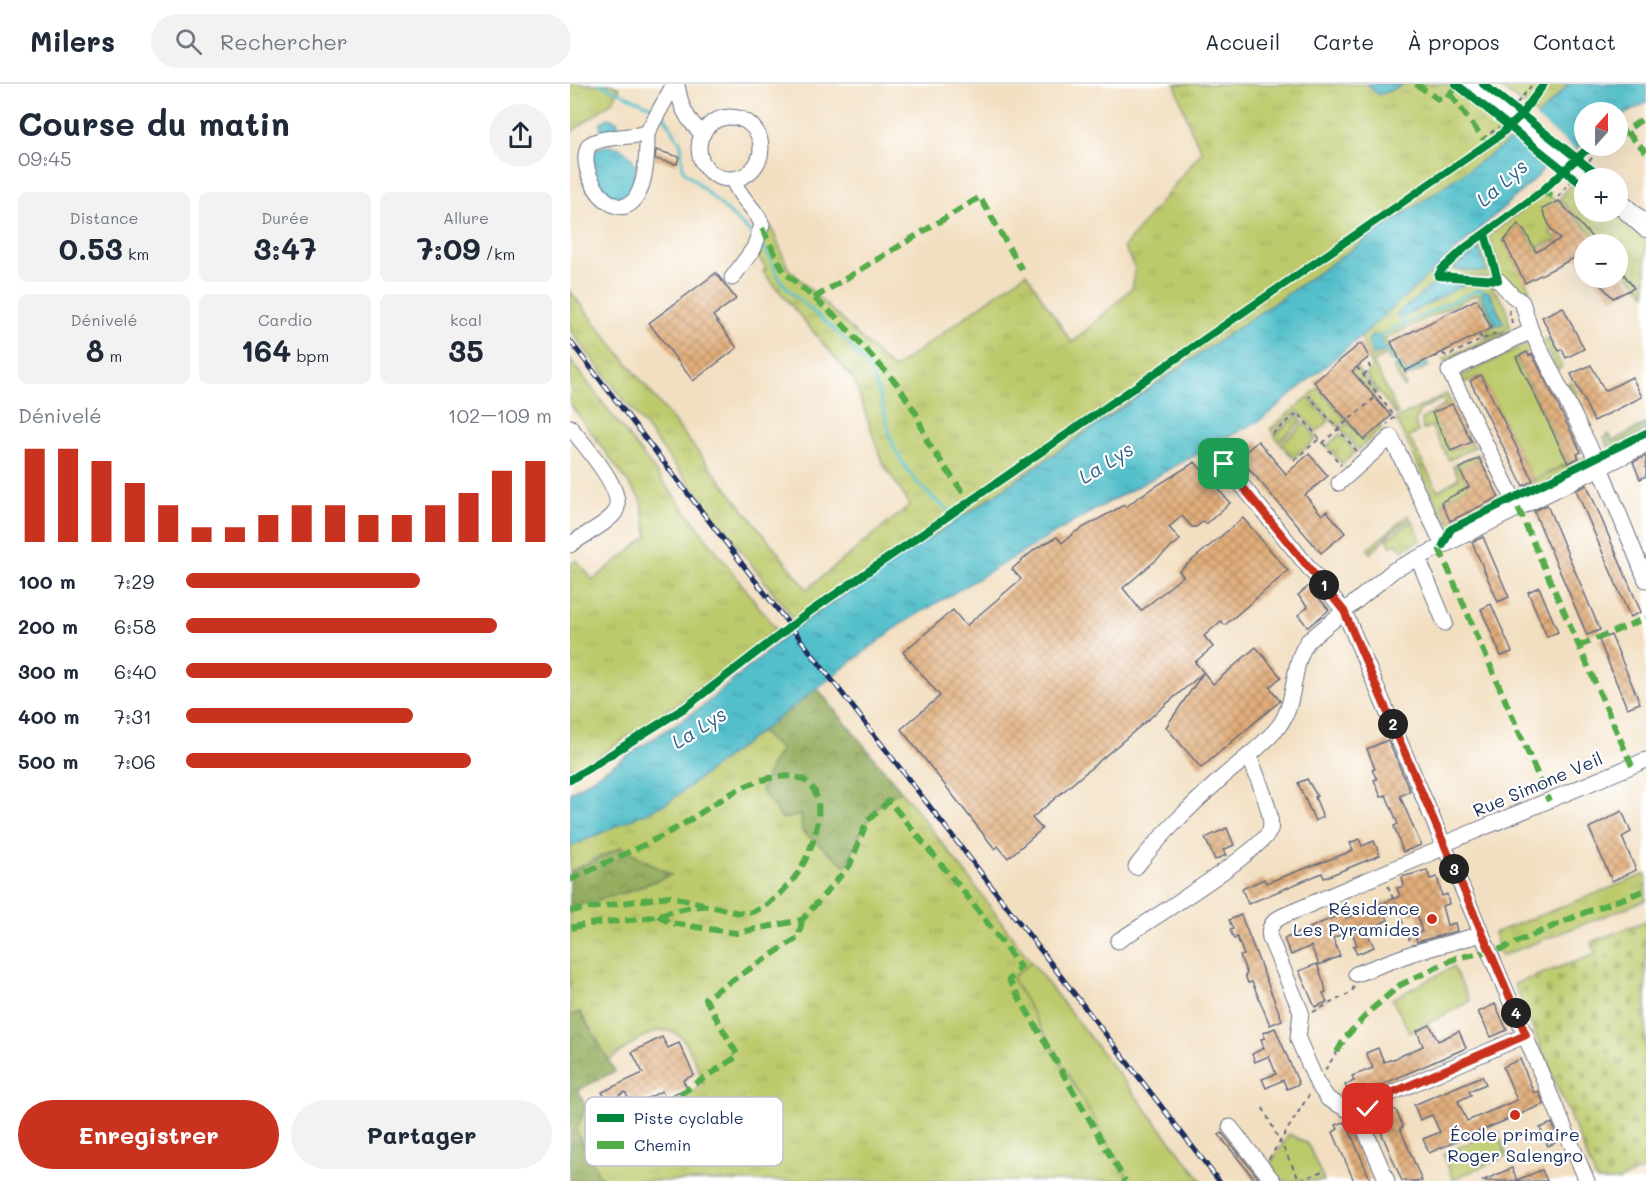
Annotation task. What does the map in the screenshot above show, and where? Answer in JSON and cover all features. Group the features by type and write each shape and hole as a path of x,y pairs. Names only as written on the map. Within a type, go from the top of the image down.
{"main road":[{"path":"1470,84 1576,168"},
{"path":"1628,208 1646,221"},
{"path":"1628,210 1646,227"}],"street":[{"path":"647,133 601,140 588,146 580,156 576,170 578,185 588,199 601,206 618,205 634,195 643,182 647,133 676,84"},
{"path":"676,84 684,111 691,123 703,134"},
{"path":"726,118 743,120 756,131 760,142 759,159 748,172 733,179 717,176 704,165 699,149 703,134 710,125 726,118"},
{"path":"732,278 757,241 760,219 739,195 733,179"},
{"path":"1498,280 1517,299 1524,334 1600,467 1646,580"},
{"path":"1518,508 1449,371 1524,334"},
{"path":"570,427 614,486 618,500 614,515 570,545"},
{"path":"1343,477 1391,437 1443,545"},
{"path":"1136,867 1183,813 1280,725 1290,705 1301,651 1308,640 1384,577 1443,545 1646,445"},
{"path":"1224,464 1344,611 1587,1181"},
{"path":"1418,558 1445,623"},
{"path":"1118,941 1263,841 1270,829 1270,818 1249,755"},
{"name":"Rue Simone Veil","path":"1301,1014 1270,938 1271,925 1285,915 1646,760"},
{"path":"1356,974 1413,953 1482,934"},
{"path":"1301,1014 1298,1039 1322,1092 1329,1099 1363,1118"},
{"path":"1387,1181 1364,1128 1363,1118 1373,1104 1387,1095 1526,1035"},
{"path":"1230,1127 1273,1181"}],"path":[{"path":"1513,107 1531,86"},
{"path":"1506,102 1522,115"},
{"path":"1496,116 1512,130"},
{"path":"1483,138 1499,127"},
{"path":"1586,168 1595,156"},
{"path":"1575,158 1580,168"},
{"path":"1565,171 1574,172"},
{"path":"1557,197 1574,181"},
{"path":"1517,299 1508,306 1524,334"},
{"path":"1479,334 1482,339"},
{"path":"1437,363 1434,357 1442,354"},
{"path":"1364,375 1371,368 1367,359"},
{"path":"1357,367 1395,417 1386,425"},
{"path":"1309,396 1362,457"},
{"path":"1323,443 1377,396"},
{"path":"1272,434 1298,413 1323,443 1343,477"},
{"path":"1294,460 1319,439"},
{"path":"1384,874 1413,953"},
{"path":"1301,1014 1352,992 1356,974"},
{"path":"1322,1074 1337,1052"},
{"path":"1263,1168 1311,1093"},
{"path":"1263,1108 1300,1181 1323,1171"}],"green space":[{"path":"570,84 613,84 620,88 612,102 570,133"},
{"path":"1175,84 1448,84 1479,109 1509,142 980,505 796,627 787,610 570,330 570,291 807,589 910,505 882,462 854,380 763,272 766,268 756,255 771,226 788,268 893,369 1026,273 1072,343 1132,288 1135,268 1124,247 1202,151 1191,130"},
{"path":"1495,84 1569,84 1539,116"},
{"path":"1571,184 1574,186 1574,215 1559,199"},
{"path":"1543,194 1559,201 1550,234 1560,239 1539,247 1540,250 1536,252 1526,233 1518,225 1504,241 1530,290 1524,292 1510,279 1501,279 1489,236"},
{"path":"1580,222 1626,222 1646,238 1646,294 1628,274 1628,234 1592,234"},
{"path":"1483,238 1496,278 1445,275 1443,272 1445,269"},
{"path":"1429,274 1435,279 1488,282 1506,306 1510,329 1483,337 1481,333 1494,327 1477,294 1385,339 1392,354 1396,352 1399,358 1391,362 1387,355 1373,362 1398,413 1396,415 1366,375 1372,368 1368,358 1370,356 1360,336"},
{"path":"1511,332 1447,364 1444,359 1495,335"},
{"path":"1549,339 1562,367 1557,370 1543,342"},
{"path":"1530,342 1534,349 1516,358 1568,463 1533,481 1481,376 1463,383 1460,377"},
{"path":"570,360 776,629 718,677 570,775 570,565 576,560 593,580 648,536 641,500 570,404"},
{"path":"1426,361 1429,366 1403,379 1406,387 1404,388 1393,367 1401,363 1405,371"},
{"path":"1356,368 1377,393 1338,427 1310,395 1318,388 1345,419 1373,395 1358,378 1345,378"},
{"path":"1571,382 1585,411 1579,415 1564,386"},
{"path":"1446,394 1452,404 1433,414 1451,451 1472,442 1475,447 1449,460 1431,426 1423,430 1422,419 1445,405 1442,399 1420,410 1415,422 1418,432 1409,437 1438,491 1459,478 1453,466 1478,454 1480,458 1459,469 1469,487 1441,502 1450,521 1478,508 1482,515 1453,529 1447,520 1445,521 1396,419"},
{"path":"1308,397 1329,421 1317,432 1298,411 1273,432 1270,429"},
{"path":"1298,415 1302,421 1279,442 1274,435"},
{"path":"1305,423 1317,438 1293,458 1281,444"},
{"path":"1348,423 1364,440 1380,426 1382,429 1358,450 1341,429"},
{"path":"1646,423 1646,432 1609,450 1604,438 1609,434 1613,441"},
{"path":"1340,434 1355,452 1342,464 1327,446"},
{"path":"1587,455 1586,463 1525,494 1518,494 1522,492 1517,492 1516,489"},
{"path":"1499,497 1503,504 1486,513 1482,506"},
{"path":"1408,515 1410,518 1391,532 1371,553 1368,549"},
{"path":"1412,520 1421,540 1401,550 1397,543 1391,546 1387,539"},
{"path":"816,687 901,791 890,796 873,812 846,866 802,831 801,815 782,819 761,790 772,763 781,750 760,731"},
{"path":"760,731 782,750 772,763 801,815 846,866 866,822 880,804 901,791 1031,962 1025,966 1094,1119 1130,1181 602,1181 594,1166 783,1166 783,1097 686,1097 704,1084 689,1048 682,1038 673,1032 664,1030 654,1032 644,1036 609,1060 580,1012 570,1016 570,907 627,892 670,875 621,847 570,872 570,847 730,754"},
{"path":"621,847 671,875 627,892 570,907 570,872"},
{"path":"1646,874 1646,900 1501,956 1494,933"},
{"path":"1646,921 1646,1168 1618,1181 1597,1181 1514,984 1596,954 1591,942"},
{"path":"1031,962 1202,1181 1130,1181 1012,978"},
{"path":"1453,967 1470,1001 1410,1033 1392,999"},
{"path":"580,1012 615,1071 578,1090 585,1111 576,1130 585,1148 585,1166 594,1166 602,1181 570,1181 570,1016"},
{"path":"585,1111 585,1149 575,1130"},
{"path":"1497,1131 1507,1156 1453,1179 1443,1154"},
{"path":"1289,1134 1308,1144 1324,1181 1277,1181 1268,1167"}],"water":[{"path":"1367,84 1399,84 1401,86 1379,95"},
{"name":"La Lys","path":"1569,84 1646,84 1646,103 1628,112 1628,102 1574,102 1574,152 1566,161 1552,156 1537,177 1359,338 1262,419 1087,514 901,624 667,803 570,847 570,793 702,707 796,627 980,505 1523,132"},
{"path":"608,118 617,121 619,130 601,133 600,123"},
{"path":"609,146 619,148 628,154 634,163 636,173 634,183 628,192 619,198 609,200 599,198 590,192 584,183 582,173 584,163 590,154 599,148"},
{"path":"1479,248 1487,272 1455,270 1454,268"},
{"path":"1437,282 1464,285 1401,318 1397,314"},
{"path":"1483,291 1489,292 1504,324 1496,325 1481,294"},
{"path":"1372,335 1379,336 1386,351 1373,356 1368,341"}],"pier":[{"path":"1534,116 1574,149 1574,156 1568,163 1553,160 1546,168 1510,138"}],"building":[{"path":"656,150 679,157 677,164 655,159"},
{"path":"1559,201 1574,218 1574,222 1578,222 1589,234 1574,234 1574,258 1525,283 1504,241 1518,224 1526,233 1536,252 1560,239 1552,231 1542,209"},
{"path":"716,273 736,299 713,316 737,348 693,381 649,323"},
{"path":"1628,280 1634,288 1613,298 1604,288 1628,288"},
{"path":"1477,299 1491,328 1405,371 1391,342"},
{"path":"1563,307 1584,349 1566,358 1562,349 1559,351 1542,317"},
{"path":"1361,343 1369,357 1352,371 1391,416 1364,440 1314,382"},
{"path":"1527,352 1529,356 1532,354 1581,452 1577,454 1579,458 1568,463 1516,357"},
{"path":"1591,365 1605,391 1632,377 1642,397 1594,421 1571,374"},
{"path":"1481,375 1533,481 1523,486 1470,381"},
{"path":"1452,404 1472,442 1451,451 1432,413"},
{"path":"1258,441 1286,474 1309,454 1328,476 1305,495 1322,515 1327,511 1345,533 1321,553 1239,457"},
{"path":"1646,456 1646,476 1640,479 1633,462"},
{"path":"1479,458 1499,497 1450,521 1441,502 1469,487 1459,469"},
{"path":"1195,462 1230,503 1206,524 1204,521 1196,527 1192,527 1182,516 1169,527 1180,540 1123,588 1141,611 1183,576 1179,571 1243,518 1288,571 1225,625 1221,621 1204,636 1213,647 1195,662 1213,684 1256,647 1281,677 1270,687 1280,701 1201,768 1166,727 1203,673 1032,818 1042,829 1008,858 998,846 995,849 901,729 940,696 903,652 953,610 966,626 1021,579 1012,569 1035,549 1057,537 1062,543 1075,532 1124,505 1126,507"},
{"path":"1587,485 1641,612 1630,617 1576,490"},
{"path":"1547,505 1600,630 1587,635 1534,511"},
{"path":"1483,537 1509,597 1498,602 1472,542"},
{"path":"1309,586 1329,610 1308,627 1298,615 1308,607 1298,595"},
{"path":"1539,587 1558,632 1547,637 1528,592"},
{"path":"1491,604 1512,652 1501,656 1481,609"},
{"path":"1611,635 1640,703 1627,708 1599,640"},
{"path":"1388,740 1410,791 1400,796 1421,845 1403,852 1394,826 1398,824 1386,795 1381,797 1374,780 1377,779 1372,770 1375,769 1367,749"},
{"path":"1307,779 1317,796 1315,797 1323,817 1315,821 1298,783"},
{"path":"1622,811 1631,832 1622,837 1636,870 1612,881 1589,828"},
{"path":"1227,828 1234,845 1223,850 1226,855 1215,860 1205,838"},
{"path":"1359,839 1362,846 1374,841 1380,855 1324,878 1322,873 1248,904 1242,889 1264,879 1266,883 1344,854 1353,850 1350,843"},
{"path":"1427,870 1430,879 1437,877 1442,896 1447,894 1449,904 1442,906 1447,925 1455,923 1457,931 1417,942 1415,934 1422,932 1417,913 1410,915 1407,906 1386,915 1388,920 1366,930 1374,947 1357,954 1353,946 1357,945 1351,930 1333,938 1340,956 1319,965 1311,946 1291,955 1284,939 1344,913 1346,918 1400,896 1397,888 1404,886 1402,877"},
{"path":"1241,915 1282,1020 1270,1025 1252,982 1248,983 1240,956 1244,955 1237,937 1234,939 1230,930 1233,929 1229,920"},
{"path":"1317,964 1324,983 1326,992 1323,993 1327,1002 1315,1007 1299,971"},
{"path":"1495,1004 1507,1030 1491,1037 1478,1012"},
{"path":"1430,1025 1438,1041 1459,1031 1466,1048 1351,1098 1345,1085 1354,1081 1352,1076 1373,1068 1366,1053 1378,1048 1384,1062 1396,1058 1423,1046 1417,1031"},
{"path":"1275,1028 1299,1084 1287,1089 1283,1080 1266,1088 1262,1079 1276,1074 1269,1056 1255,1062 1252,1054 1264,1048 1261,1039 1265,1038 1263,1033"},
{"path":"662,1037 668,1048 679,1043 694,1075 683,1080 687,1088 667,1097 665,1097 662,1091 650,1097 628,1097 625,1092 616,1097 605,1097 602,1092 643,1073 632,1052"},
{"path":"1520,1059 1534,1093 1538,1091 1544,1104 1429,1153 1423,1139 1440,1132 1432,1115 1420,1120 1414,1105 1482,1076 1486,1084 1469,1091 1471,1095 1458,1101 1467,1121 1517,1100 1503,1067"},
{"path":"1387,1110 1396,1110 1403,1127 1400,1128 1422,1181 1402,1181 1375,1118"},
{"path":"1344,1122 1371,1181 1354,1181 1333,1132 1338,1129 1336,1125"},
{"path":"1552,1123 1559,1141 1548,1146 1540,1128"},
{"path":"1222,1133 1261,1181 1256,1181 1219,1135"},
{"path":"1512,1168 1517,1180 1542,1170 1547,1181 1482,1181"}],"waterway":[{"path":"600,84 655,108"},
{"path":"663,114 681,144 683,170 753,235"},
{"path":"762,245 782,283 839,334 866,365 878,390 895,448 909,473 929,495 964,519"},
{"path":"1379,336 1477,290 1483,291"},
{"path":"1401,318 1405,325"},
{"path":"1386,351 1393,361"},
{"path":"1397,365 1406,375 1427,364"}],"railway":[{"path":"570,341 1219,1181"}],"marked path":[{"path":"1416,84 1438,99 1446,98 1454,89"},
{"path":"1450,94 1487,144"},
{"path":"1628,130 1646,116"},
{"path":"1628,133 1646,152"},
{"path":"1541,192 1558,197"},
{"path":"814,298 980,197 1022,270"},
{"path":"762,228 784,272 836,317 897,384 916,413 928,443 969,501"},
{"path":"1518,508 1632,766"},
{"path":"1439,548 1549,801"},
{"path":"1579,646 1646,618"},
{"path":"570,880 667,833 737,790 762,780 795,777 808,783 815,793 818,822 809,853 788,885 763,907 745,913 702,906 646,918 570,928"},
{"path":"658,915 670,923 736,933 802,920 850,865 867,821 889,801 972,902 1020,967 1009,980 1125,1181"},
{"path":"1337,1052 1345,1038 1371,1010 1400,985 1456,958 1501,949 1581,914 1646,890"},
{"path":"570,911 669,896 703,904"},
{"path":"676,1097 738,1056 705,998 799,937 802,920"}],"cycle path":[{"path":"1456,84 1574,178"},
{"path":"1483,84 1589,168"},
{"path":"570,780 686,707 808,613 1500,135 1520,116 1544,84"},
{"path":"1485,234 1498,280 1438,276 1441,270 1466,247 1541,192 1580,156"},
{"path":"1443,545 1451,529 1646,433"}],"place":[{"name":"Résidence Les Pyramides","path":"1432,919"},
{"name":"École primaire Roger Salengro","path":"1515,1115"}],"route":[{"path":"1224,464 1344,611 1526,1035 1387,1095 1368,1109"}]}
